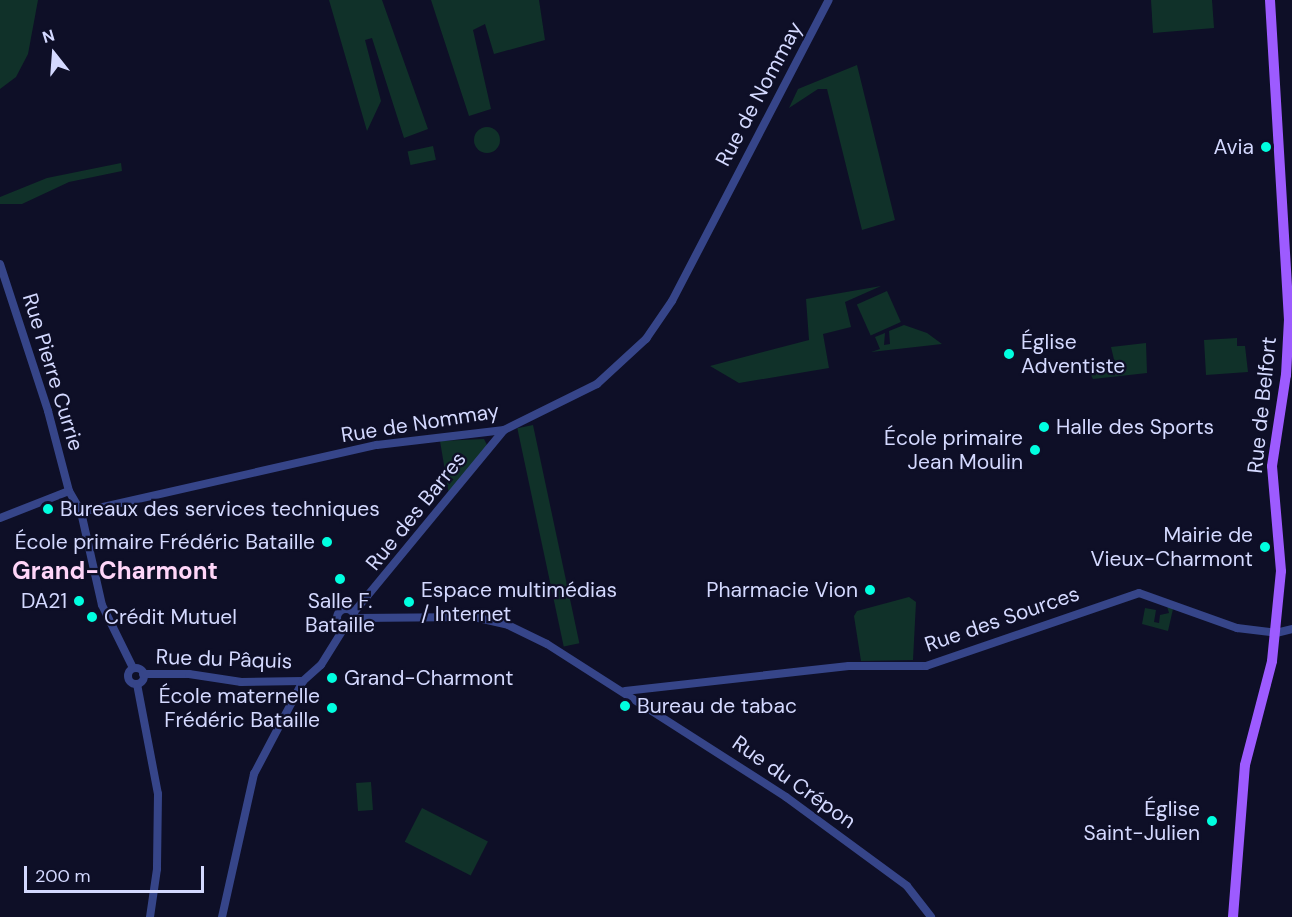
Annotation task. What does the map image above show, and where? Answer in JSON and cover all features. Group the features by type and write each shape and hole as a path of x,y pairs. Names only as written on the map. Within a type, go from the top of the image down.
{"main road":[{"name":"Rue de Belfort","path":"1233,917 1245,765 1276,633 1281,571 1272,466 1289,329 1270,0"}],"street":[{"name":"Rue de Nommay","path":"81,512 377,445 504,430 597,384 646,339 679,289 829,0"},
{"name":"Rue Pierre Currie","path":"0,264 48,411 69,491 81,512 102,605 133,668 127,676 137,684"},
{"name":"Rue des Barres","path":"355,615 504,430"},
{"path":"0,518 69,491"},
{"name":"Rue des Sources","path":"625,691 849,666 926,666 1139,593 1237,628 1276,633"},
{"path":"222,917 254,774 303,681 321,664 344,628 354,625 355,615 339,612 337,619 344,628"},
{"name":"Rue du Crépon","path":"355,615 454,615 492,620 548,644 625,691 786,797 907,886 931,917"},
{"path":"1276,633 1292,629"},
{"path":"133,668 144,674 137,684 158,794 157,868 150,917"},
{"name":"Rue du Pâquis","path":"144,674 208,676 241,682 303,681"}],"green space":[{"path":"0,0 38,0 28,54 16,77 0,89"},
{"path":"329,0 382,0 428,129 404,138 372,38 365,40 381,101 367,131"},
{"path":"431,0 539,0 545,40 494,54 485,24 473,30 491,109 469,116"},
{"path":"1151,0 1212,0 1214,28 1153,33"},
{"path":"857,65 895,220 862,230 827,89 818,89 789,108 798,89"},
{"path":"487,127 496,131 500,140 496,149 487,153 478,149 474,140 478,131"},
{"path":"433,146 436,160 410,165 408,151"},
{"path":"121,163 122,171 69,182 22,204 0,204 0,197 47,178"},
{"path":"881,286 845,302 851,327 823,334 829,368 739,383 710,366 809,340 806,299"},
{"path":"887,291 901,322 871,335 857,304"},
{"path":"904,325 927,333 942,344 871,352 880,349 875,337 885,333 884,345 890,344 889,331"},
{"path":"1237,338 1237,346 1245,346 1248,372 1206,375 1204,340"},
{"path":"1146,343 1147,373 1093,379 1091,375 1116,368 1111,347"},
{"path":"533,425 579,643 564,646 517,428"},
{"path":"484,439 488,447 449,495 440,441"},
{"path":"909,597 916,602 913,660 861,661 854,616 857,611"},
{"path":"1167,606 1173,609 1168,631 1142,624 1145,608 1156,610 1154,622 1159,623 1160,615 1169,613"},
{"path":"371,782 373,810 358,811 356,783"},
{"path":"422,808 488,842 471,875 405,842"}],"place":[{"name":"Avia","path":"1266,147"},
{"name":"Église Adventiste","path":"1009,354"},
{"name":"Halle des Sports","path":"1044,427"},
{"name":"École primaire Jean Moulin","path":"1035,450"},
{"name":"Bureaux des services techniques","path":"48,509"},
{"name":"École primaire Frédéric Bataille","path":"327,542"},
{"name":"Mairie de Vieux-Charmont","path":"1265,547"},
{"name":"Salle F. Bataille","path":"340,579"},
{"name":"Pharmacie Vion","path":"870,590"},
{"name":"DA21","path":"79,601"},
{"name":"Espace multimédias / Internet","path":"409,602"},
{"name":"Crédit Mutuel","path":"92,617"},
{"name":"Grand-Charmont","path":"332,678"},
{"name":"Bureau de tabac","path":"625,706"},
{"name":"École maternelle Frédéric Bataille","path":"332,708"},
{"name":"Église Saint-Julien","path":"1212,821"}],"district":[{"name":"Grand-Charmont","path":"115,571"}]}
